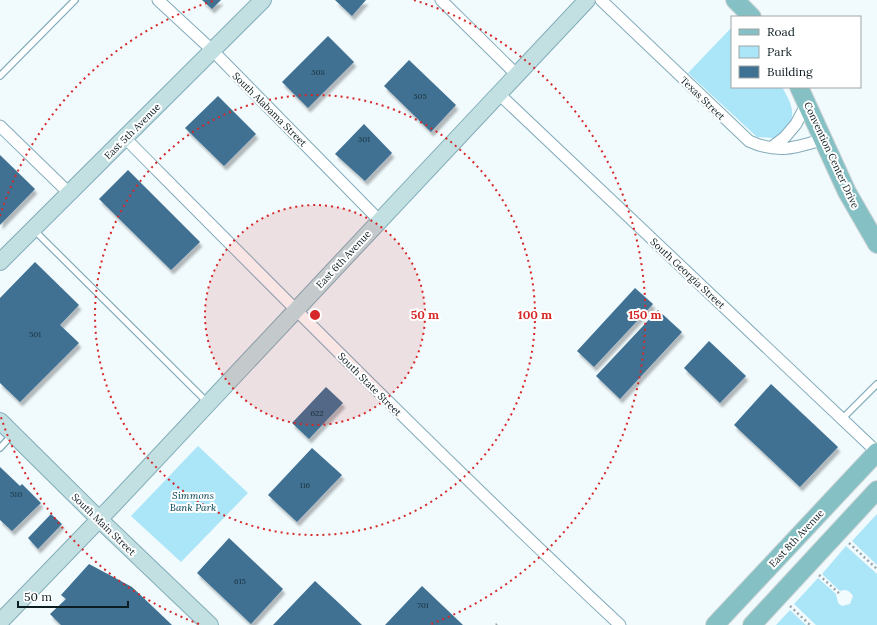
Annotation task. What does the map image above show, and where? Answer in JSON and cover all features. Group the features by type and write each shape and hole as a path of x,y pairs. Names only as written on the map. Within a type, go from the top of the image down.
{"main road":[{"name":"East 5th Avenue","path":"0,262 263,0"},
{"name":"East 6th Avenue","path":"0,622 99,519 587,0"},
{"path":"735,0 751,16"},
{"name":"Convention Center Drive","path":"800,88 847,192 877,244"},
{"name":"South Main Street","path":"0,421 99,519 210,625"},
{"name":"East 8th Avenue","path":"716,625 877,452"},
{"path":"752,625 877,490"}],"street":[{"name":"South Alabama Street","path":"158,0 213,51 380,220"},
{"path":"441,0 516,74"},
{"name":"Texas Street","path":"601,0 749,141 761,147 790,150 824,139"},
{"name":"South Georgia Street","path":"499,94 877,452"},
{"path":"772,147 785,137 796,124 807,103"},
{"path":"0,126 69,194"},
{"name":"South State Street","path":"125,138 295,311 494,507 620,625"}],"lane":[{"path":"0,76 75,0"},
{"path":"33,229 208,403"},
{"path":"842,419 877,384"},
{"path":"0,448 13,434"}],"path":[{"path":"847,541 877,569"},
{"path":"817,573 841,595"},
{"path":"788,604 810,625"}],"green space":[{"path":"731,28 731,88 783,88 792,109 791,121 787,127 773,138 757,137 688,73"},
{"name":"Simmons Bank Park","path":"198,446 248,493 181,562 131,516"},
{"path":"877,514 877,565 852,541"},
{"path":"846,546 877,574 877,625 816,625 794,604 818,578 836,594 838,603 842,606 850,604 853,596 850,592 847,590 840,591 822,574"},
{"path":"790,610 806,625 776,625"}],"building":[{"path":"202,0 221,0 212,9"},
{"path":"335,0 366,0 352,16"},
{"path":"328,36 354,62 308,108 282,82"},
{"path":"409,60 456,105 431,132 384,86"},
{"path":"218,96 256,134 224,166 185,128"},
{"path":"364,124 392,153 365,181 335,154"},
{"path":"0,155 35,189 0,225"},
{"path":"128,170 200,242 171,270 99,199"},
{"path":"35,262 79,305 60,325 79,343 20,402 0,383 0,298"},
{"path":"635,288 653,304 594,367 577,351"},
{"path":"658,310 682,332 620,399 596,376"},
{"path":"709,341 746,376 720,403 684,368"},
{"path":"771,384 838,447 800,487 734,425"},
{"path":"326,387 343,403 309,439 292,423"},
{"path":"312,448 342,475 297,522 268,495"},
{"path":"0,467 20,486 22,484 41,503 12,531 0,520"},
{"path":"51,514 62,524 38,549 28,538"},
{"path":"229,538 283,589 251,624 197,573"},
{"path":"89,564 132,587 172,625 61,625 50,614 66,599 61,595"},
{"path":"315,581 341,605 362,625 273,625"},
{"path":"422,586 463,625 385,625"}]}
